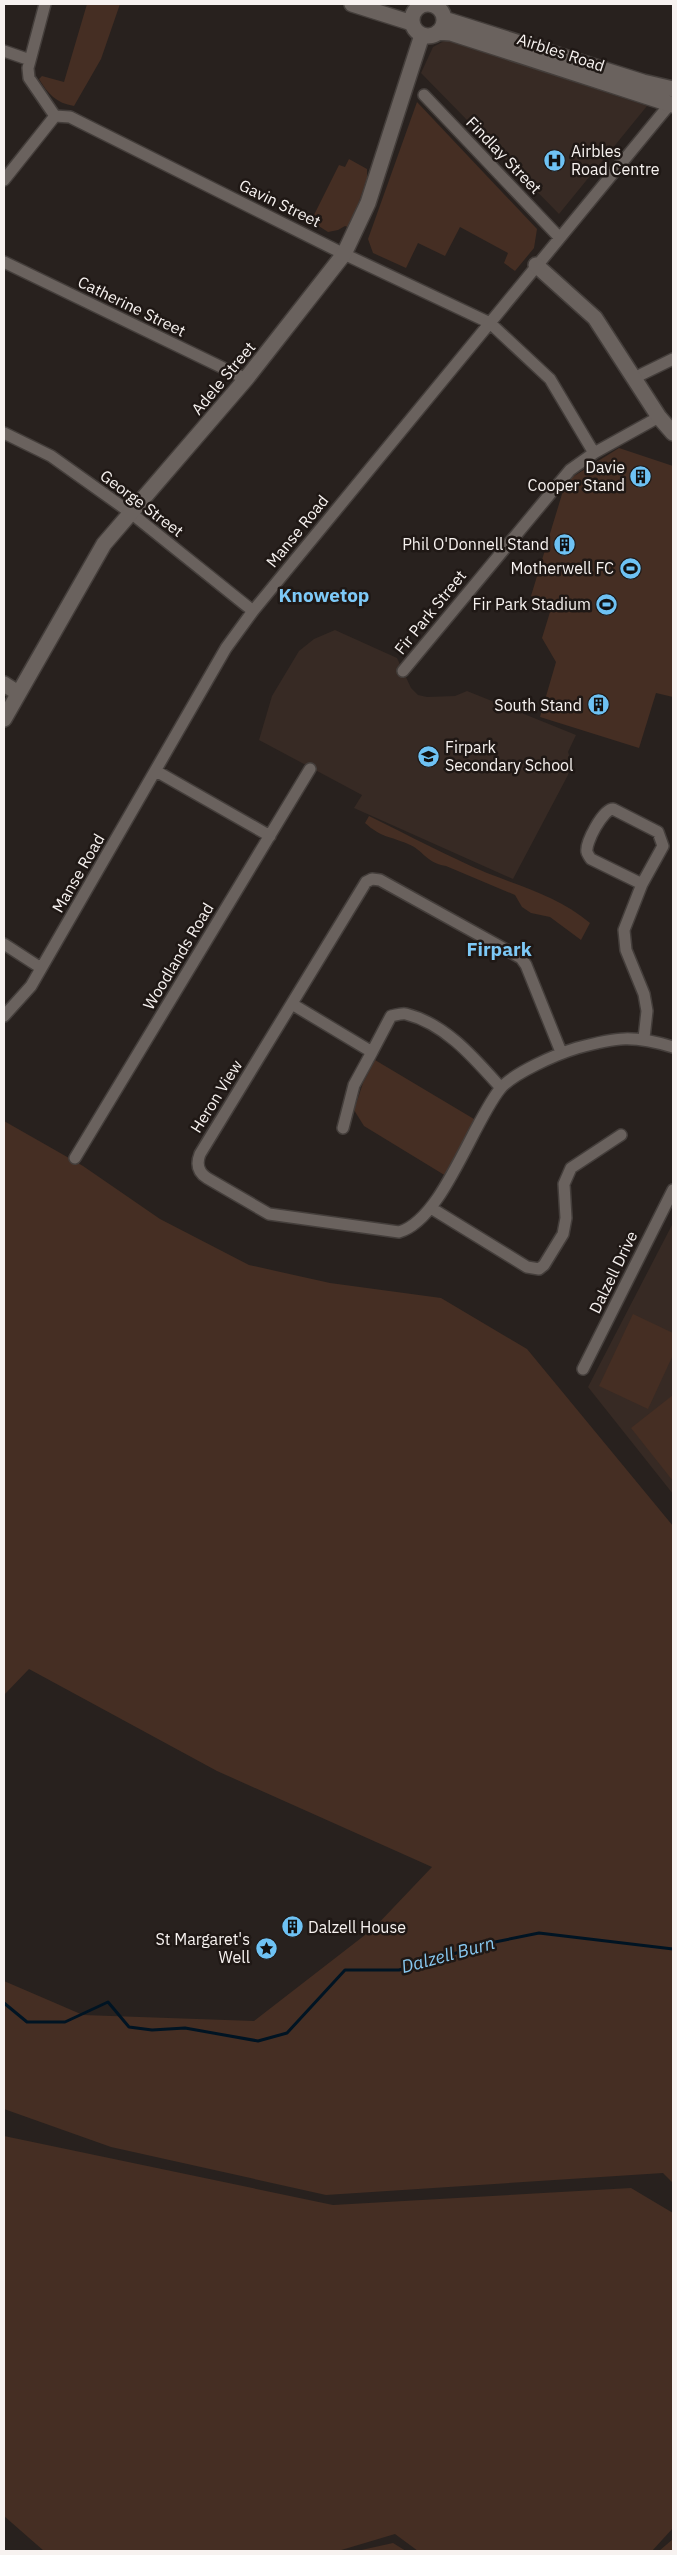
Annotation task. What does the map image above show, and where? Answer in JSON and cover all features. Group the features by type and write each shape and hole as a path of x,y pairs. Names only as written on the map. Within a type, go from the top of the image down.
{"street":[{"path":"4,180 54,116 30,78 30,60 45,4"},
{"name":"Airbles Road","path":"352,4 432,35 441,26"},
{"path":"417,29 412,16 421,5 442,11 441,26"},
{"name":"Airbles Road","path":"441,26 673,89"},
{"name":"Airbles Road","path":"441,26 451,33 672,105"},
{"name":"Adele Street","path":"4,719 104,544 246,379 344,254 368,203 417,29"},
{"path":"4,51 30,60"},
{"name":"Findlay Street","path":"424,95 559,237"},
{"name":"Manse Road","path":"4,1016 31,986 226,648 253,611 559,237 672,105"},
{"name":"Gavin Street","path":"54,116 70,117 344,254 490,323 550,379 594,453"},
{"name":"Catherine Street","path":"4,262 246,379"},
{"path":"536,265 594,318 659,416 673,433"},
{"path":"634,378 673,359"},
{"name":"Fir Park Street","path":"403,671 570,470 594,453 659,416"},
{"name":"George Street","path":"5,436 51,456 131,513 253,611"},
{"path":"4,684 18,694"},
{"name":"Woodlands Road","path":"75,1158 310,770"},
{"path":"156,771 270,836"},
{"path":"642,884 591,859 587,853 587,845 603,813 608,809 613,809 658,832 662,838 663,846 642,884 624,930 626,950 644,994 647,1011 644,1038"},
{"name":"Heron View","path":"561,1052 526,965 521,958 380,880 372,879 366,882 200,1154 197,1161 201,1174 269,1214 387,1232 399,1232 415,1225 431,1208 501,1088 534,1066 561,1052 609,1039 644,1038 673,1047"},
{"path":"4,944 41,968"},
{"path":"292,1004 372,1052"},
{"path":"344,1128 354,1085 391,1016 405,1013 432,1026 465,1048 501,1088"},
{"path":"431,1208 526,1267 539,1269 544,1265 563,1234 566,1218 564,1184 571,1168 621,1135"},
{"name":"Dalzell Drive","path":"583,1369 673,1190"}],"shaded area":[{"path":"87,4 120,4 101,59 74,106 62,103 53,97 39,79 42,76 64,82"},
{"name":"Airbles Road Centre","path":"446,40 647,106 559,214 421,73 433,47"},
{"path":"417,102 537,229 534,248 515,271 504,263 508,253 460,227 445,256 418,243 406,268 373,253 368,239"},
{"path":"349,159 367,169 367,178 350,228 345,226 328,232 311,221 339,165 345,167"},
{"name":"Fir Park Stadium","path":"619,448 673,466 673,697 656,693 639,748 540,717 556,662 542,638 550,612 531,596 566,481"},
{"name":"Firpark Secondary School","path":"335,630 397,658 411,688 418,695 427,697 455,696 467,691 576,735 568,752 571,761 568,775 513,879 354,808 362,795 259,740 272,696 299,651 314,639"},
{"path":"369,816 442,853 541,894 579,914 590,923 581,940 550,917 531,913 522,907 515,895 433,862 418,849 376,831 365,823"},
{"path":"375,1060 479,1122 446,1176 364,1126 354,1110 363,1083"},
{"path":"4,1121 83,1166 160,1219 249,1265 330,1283 441,1298 527,1349 673,1526 673,2183 663,2173 326,2195 111,2147 4,2109 4,1981 83,2015 254,2021 374,1928 432,1867 217,1771 29,1669 4,1695"},
{"path":"673,1223 673,1494 588,1387"},
{"path":"633,1314 673,1333 673,1355 648,1409 599,1386"},
{"path":"673,1395 673,1481 631,1428"},
{"path":"4,2136 333,2205 631,2188 673,2213 673,2528 652,2551 418,2551 395,2534 338,2551 44,2551 4,2516"},
{"path":"673,2539 673,2551 659,2551"},
{"path":"393,2543 406,2551 357,2551"}],"waterway":[{"name":"Dalzell Burn","path":"4,2003 27,2022 65,2022 108,2002 129,2027 152,2030 185,2028 258,2041 287,2033 345,1970 399,1970 490,1943 539,1933 673,1949"}],"place":[{"name":"Airbles Road Centre","path":"555,160"},
{"name":"Davie Cooper Stand","path":"641,476"},
{"name":"Phil O'Donnell Stand","path":"565,544"},
{"name":"Motherwell FC","path":"630,568"},
{"name":"Fir Park Stadium","path":"607,604"},
{"name":"South Stand","path":"598,705"},
{"name":"Firpark Secondary School","path":"429,756"},
{"name":"Dalzell House","path":"292,1927"},
{"name":"St Margaret's Well","path":"266,1948"}],"district":[{"name":"Knowetop","path":"324,595"},
{"name":"Firpark","path":"499,949"}]}
